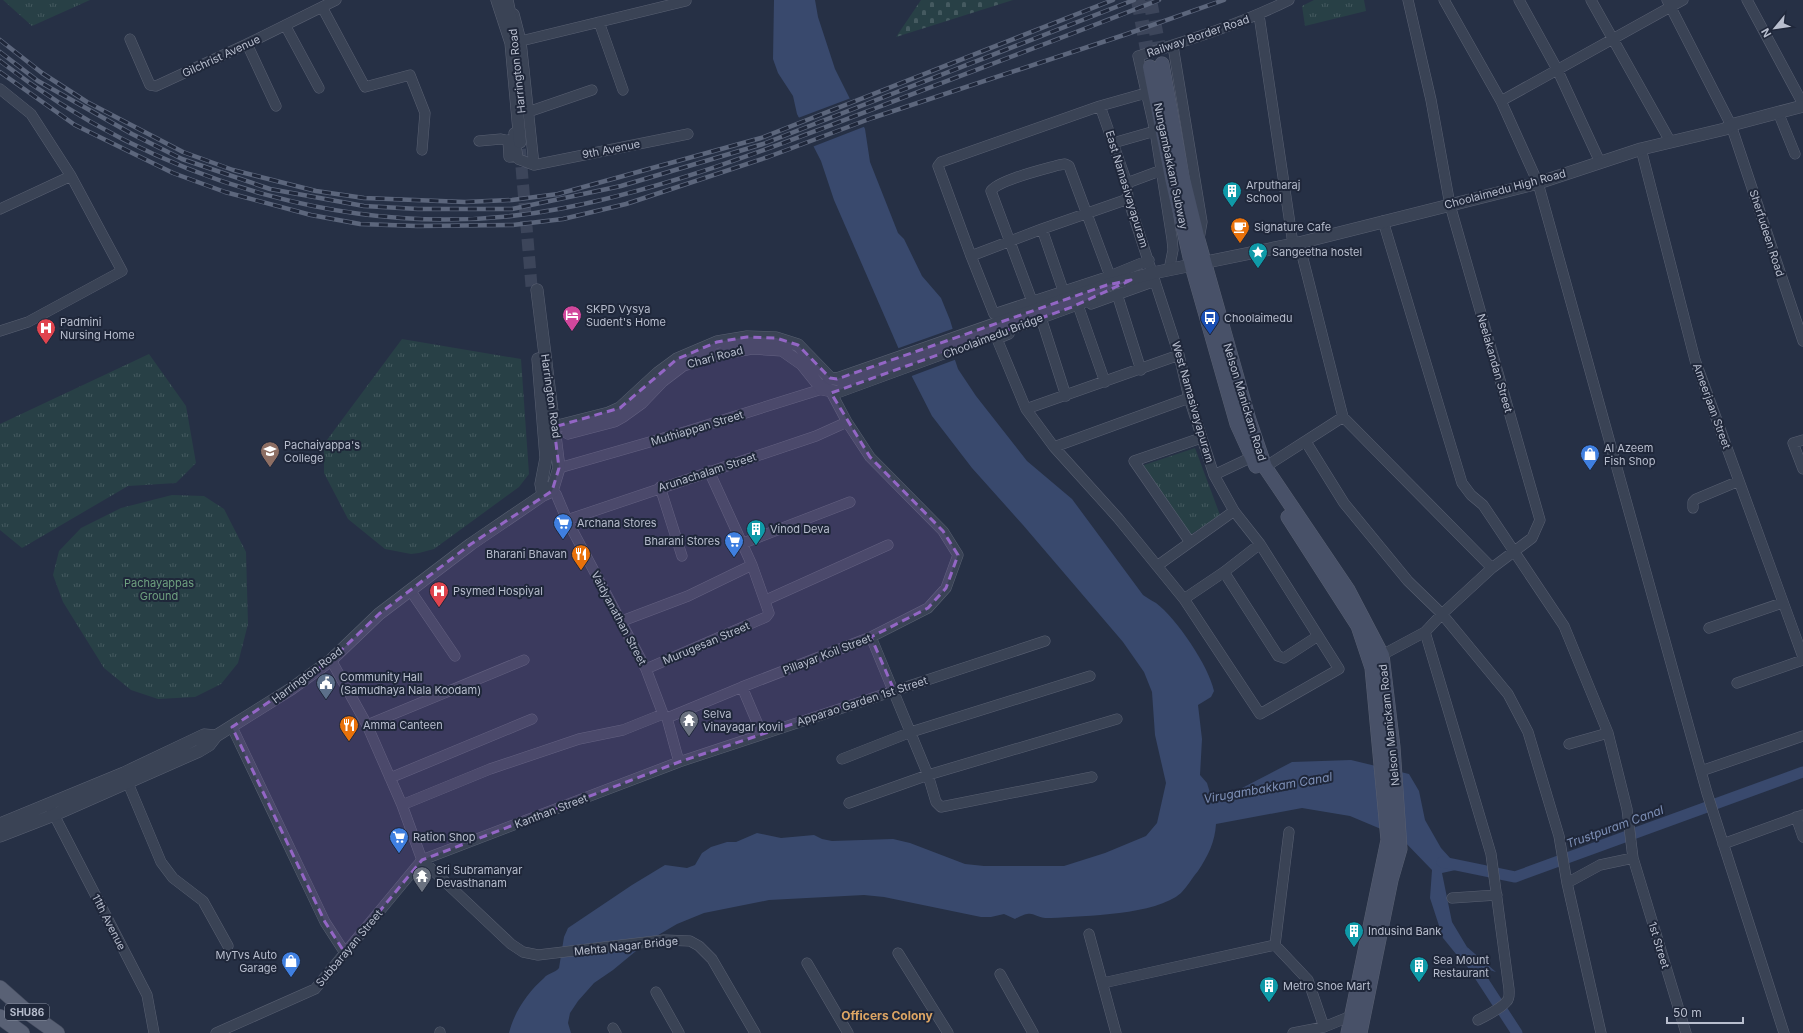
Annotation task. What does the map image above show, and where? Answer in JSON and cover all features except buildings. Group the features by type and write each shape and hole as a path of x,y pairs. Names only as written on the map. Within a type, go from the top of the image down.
{"main road":[{"name":"Nungambakkam Subway","path":"1156,65 1198,240 1198,264 1172,178 1156,65"},
{"name":"Nelson Manickam Road","path":"1198,264 1237,424 1258,471 1358,626 1372,668 1373,693 1381,754 1388,840 1357,1014 1360,1033"},
{"name":"Nelson Manickam Road","path":"1198,264 1265,468 1348,590 1382,655 1393,747 1400,849 1357,1014 1348,1033"},
{"name":"SHU86","path":"0,988 26,1011 56,1033"},
{"name":"SHU86","path":"0,1017 22,1033"}],"street":[{"name":"Gilchrist Avenue","path":"130,39 152,86 247,44 336,0"},
{"path":"492,0 508,45 517,156 518,159 534,165 521,41 510,0"},
{"name":"Harrington Road","path":"497,0 511,43 517,142"},
{"name":"Harrington Road","path":"507,0 516,42 517,142"},
{"name":"Railway Border Road","path":"1169,270 1172,239 1155,131 1138,56 1173,46 1260,15 1289,0"},
{"name":"Neelakandan Street","path":"1408,0 1431,100 1450,205 1540,520 1532,538 1516,551"},
{"path":"1444,0 1501,101 1538,183 1707,793 1784,1033"},
{"path":"1519,0 1557,69 1600,162"},
{"path":"1591,0 1670,141"},
{"path":"1501,101 1612,39 1668,3 1683,0"},
{"path":"1747,0 1803,105"},
{"path":"521,41 686,1"},
{"name":"Sherfudeen Road","path":"1668,3 1731,125 1803,341"},
{"path":"322,7 365,87 410,75 425,113 422,150"},
{"name":"Railway Border Road","path":"1260,15 1296,244 1343,417"},
{"path":"600,22 623,90"},
{"path":"285,25 319,88"},
{"path":"247,44 276,106"},
{"path":"1173,46 1202,222 1198,240"},
{"path":"0,89 31,114 71,176 122,271 28,322 0,331"},
{"path":"528,112 592,90"},
{"path":"1146,93 1100,106 941,162 938,166 994,314 1063,290 1110,276 1149,260"},
{"name":"Choolaimedu High Road","path":"983,334 1106,285 1154,277 1169,270 1296,244 1538,183 1641,149 1725,129 1731,125 1803,105"},
{"name":"East Namasivayapuram","path":"1100,106 1127,183 1128,199 1154,277"},
{"path":"1778,112 1795,154"},
{"path":"1113,143 1155,131"},
{"name":"9th Avenue","path":"534,165 688,134"},
{"path":"479,141 494,139 517,142"},
{"name":"Ameerjaan Street","path":"1641,149 1695,360 1782,603 1803,657"},
{"path":"1032,302 991,191 993,188 1005,182 1065,164 1069,166 1110,276"},
{"path":"1127,183 1162,170"},
{"path":"0,209 71,176"},
{"path":"971,256 1128,199"},
{"name":"1st Street","path":"1383,221 1462,483 1471,495 1483,505 1516,551 1564,626 1608,734 1627,809 1633,858 1686,1033"},
{"path":"1042,229 1063,290"},
{"path":"1154,277 1117,294 997,338 1026,410 1054,446 1118,518 1184,599 1224,572 1260,544"},
{"name":"West Namasivayapuram","path":"1154,277 1179,355 1189,398 1201,438 1214,476 1234,511 1260,544 1339,669 1260,714 1184,599"},
{"name":"Harrington Road","path":"52,810 126,778 204,735 216,736 291,689 331,660 379,614 470,544 545,490 559,468 555,430 534,291 546,458 545,490"},
{"path":"1117,294 1141,370"},
{"path":"1079,308 1105,382"},
{"path":"1042,321 1066,396"},
{"name":"Choolaimedu Bridge","path":"852,381 983,334"},
{"name":"Chari Road","path":"555,430 620,408 658,373 676,359 717,342 740,338 776,338 798,345 830,378"},
{"name":"Chari Road","path":"555,430 570,433 614,421 641,403 662,381 683,366 724,353 752,348 782,350 802,364 826,390"},
{"path":"1026,410 1141,370 1179,355"},
{"path":"826,390 830,378 852,381"},
{"path":"826,390 852,381"},
{"path":"826,390 847,422"},
{"name":"Muthiappan Street","path":"559,468 688,432 826,390"},
{"path":"1054,446 1189,398"},
{"path":"1265,468 1343,417 1492,568"},
{"name":"Arunachalam Street","path":"567,520 660,487 816,436 847,422"},
{"name":"Pillayar Koil Street","path":"402,805 490,770 580,739 623,730 665,716 872,637 928,608 946,588 958,555 943,531 870,457 847,422"},
{"path":"1190,542 1134,461 1201,438"},
{"path":"1803,440 1793,443 1803,469"},
{"path":"1306,442 1344,503 1408,581 1442,614 1511,700 1528,732 1559,836 1567,883 1601,1033"},
{"path":"1214,476 1252,456"},
{"path":"709,471 766,600 888,545"},
{"path":"1693,508 1693,502 1696,499 1739,482"},
{"path":"660,487 682,556"},
{"name":"Vaidyanathan Street","path":"545,490 556,494 567,520 622,621 646,669 665,716 679,762"},
{"path":"741,544 850,502"},
{"path":"1157,566 1234,511"},
{"path":"1382,655 1425,632 1442,614 1492,568 1516,551"},
{"path":"622,621 688,596 752,566"},
{"path":"1224,572 1278,656 1284,658 1318,636"},
{"path":"410,590 455,656"},
{"name":"Murugesan Street","path":"646,669 766,617 769,613 766,600"},
{"path":"1708,628 1782,603"},
{"path":"1425,632 1491,854 1497,895 1509,988 1507,1001 1478,1020"},
{"path":"872,637 928,775 936,802 941,807 1092,778"},
{"name":"Apparao Garden 1st Street","path":"679,762 1045,641"},
{"path":"331,660 367,725 402,805 422,860"},
{"path":"367,725 524,660"},
{"path":"1737,683 1803,660"},
{"path":"842,758 911,732 1090,676"},
{"path":"742,687 762,734"},
{"path":"390,778 532,719"},
{"path":"849,803 928,775 1116,719"},
{"path":"232,727 325,922 345,953"},
{"path":"1569,744 1608,734"},
{"path":"1701,771 1803,736"},
{"name":"Kanthan Street","path":"422,860 679,762"},
{"path":"126,778 161,862 173,878 203,901 228,946"},
{"path":"0,824 52,810"},
{"path":"0,836 52,810"},
{"name":"11th Avenue","path":"52,810 147,995 154,1033"},
{"path":"1723,844 1800,816 1803,838"},
{"path":"1275,945 1289,832"},
{"path":"1567,883 1600,865 1633,858"},
{"name":"Subbarayan Street","path":"216,1033 316,988 422,860"},
{"name":"Mehta Nagar Bridge","path":"422,860 520,951 532,954 542,954 680,940 699,946 717,968 755,1033"},
{"path":"1452,898 1497,895"},
{"path":"1089,934 1116,1033"},
{"path":"1103,983 1275,945"},
{"path":"1275,945 1308,980 1324,1026"},
{"path":"898,953 948,1033"},
{"path":"808,963 848,1033"},
{"path":"1000,974 1033,1033"},
{"path":"656,992 679,1033"},
{"path":"1293,1033 1324,1026 1357,1014"}],"highlighted area":[{"path":"1131,280 1072,307 831,393 870,457 943,531 958,555 946,588 928,608 871,637 894,690 679,762 422,860 345,953 325,922 232,727 331,660 379,614 471,544 552,491 559,468 554,427 620,408 677,359 717,342 747,337 776,338 798,345 830,378 837,379 1107,285"}],"green space":[{"path":"3,0 90,0 32,26"},
{"path":"921,0 1013,0 896,37"},
{"path":"1314,0 1364,0 1366,11 1305,26 1302,6"},
{"path":"402,339 521,359 529,474 519,487 434,549 411,554 385,549 348,519 324,473 324,444"},
{"path":"149,354 186,406 196,463 176,483 128,486 22,548 0,530 0,424"},
{"path":"1195,448 1220,515 1187,537 1141,466"},
{"name":"Pachayappas Ground","path":"172,495 204,496 224,509 246,552 248,624 238,663 221,684 195,697 158,699 131,690 104,668 63,602 53,575 59,551 81,528 121,508"}],"water":[{"path":"774,0 815,0 818,17 835,69 865,129 870,162 898,233 904,239 922,276 941,298 950,320 953,330 954,357 958,369 976,396 1027,461 1072,499 1143,595 1164,610 1182,631 1199,656 1206,669 1214,691 1211,697 1198,705 1202,739 1200,775 1207,783 1213,803 1292,762 1351,760 1409,774 1419,791 1425,820 1441,848 1460,869 1442,873 1452,922 1467,947 1496,972 1473,965 1456,954 1443,938 1430,898 1432,870 1400,837 1350,816 1302,808 1216,824 1213,843 1208,854 1198,871 1183,891 1170,900 1155,906 1138,910 1100,915 1051,918 1027,914 1015,919 1004,914 991,917 981,917 884,897 864,895 769,900 704,913 677,924 660,934 594,983 578,1001 570,1013 568,1023 571,1033 509,1033 514,1018 527,996 546,976 559,968 564,937 568,928 632,885 665,865 687,868 695,865 702,853 711,847 727,842 736,842 757,833 781,838 814,835 822,839 832,841 893,839 910,843 965,864 984,866 1064,866 1105,853 1146,836 1157,823 1166,783 1155,735 1152,692 1144,672 1123,642 972,468 932,416 904,361 834,200 821,161 797,114 793,96 778,73 773,59"}],"pier":[{"path":"851,98 866,126 812,147 798,118"},
{"path":"955,328 957,359 909,377 896,349"}],"waterway":[{"name":"Trustpuram Canal","path":"1442,862 1515,877 1803,772"},
{"name":"Virugambakkam Canal","path":"1465,953 1517,1033"}],"tunnel":[{"path":"1138,0 1150,67"},
{"path":"1150,0 1162,64"},
{"path":"520,149 532,292"}],"railway":[{"path":"0,40 42,73 87,102 183,152 233,170 316,191 364,198 465,202 512,200 558,194 761,138 1113,0"},
{"path":"0,52 38,81 132,134 182,159 270,189 364,206 418,209 512,209 621,186 763,144 1134,0"},
{"path":"0,61 61,104 127,141 195,171 267,195 340,211 414,219 489,218 564,208 604,199 644,189 722,165 1159,0"},
{"path":"0,72 75,125 173,173 225,192 311,215 360,224 417,226 513,225 563,219 626,204 768,157 872,118 1127,34 1224,0"}],"place":[{"name":"Arputharaj School","path":"1232,208"},
{"name":"Signature Cafe","path":"1240,244"},
{"name":"Sangeetha hostel","path":"1258,269"},
{"name":"SKPD Vysya Sudent's Home","path":"572,332"},
{"name":"Choolaimedu","path":"1210,335"},
{"name":"Padmini Nursing Home","path":"46,345"},
{"name":"Pachaiyappa's College","path":"270,468"},
{"name":"Al Azeem Fish Shop","path":"1590,471"},
{"name":"Archana Stores","path":"563,540"},
{"name":"Vinod Deva","path":"756,546"},
{"name":"Bharani Stores","path":"734,558"},
{"name":"Bharani Bhavan","path":"581,571"},
{"name":"Psymed Hospiyal","path":"439,608"},
{"name":"Community Hall (Samudhaya Nala Koodam)","path":"326,700"},
{"name":"Selva Vinayagar Kovil","path":"689,737"},
{"name":"Amma Canteen","path":"349,742"},
{"name":"Ration Shop","path":"399,854"},
{"name":"Sri Subramanyar Devasthanam","path":"422,893"},
{"name":"Indusind Bank","path":"1354,948"},
{"name":"MyTvs Auto Garage","path":"291,978"},
{"name":"Sea Mount Restaurant","path":"1419,983"},
{"name":"Metro Shoe Mart","path":"1269,1003"}],"district":[{"name":"Officers Colony","path":"887,1016"}]}
